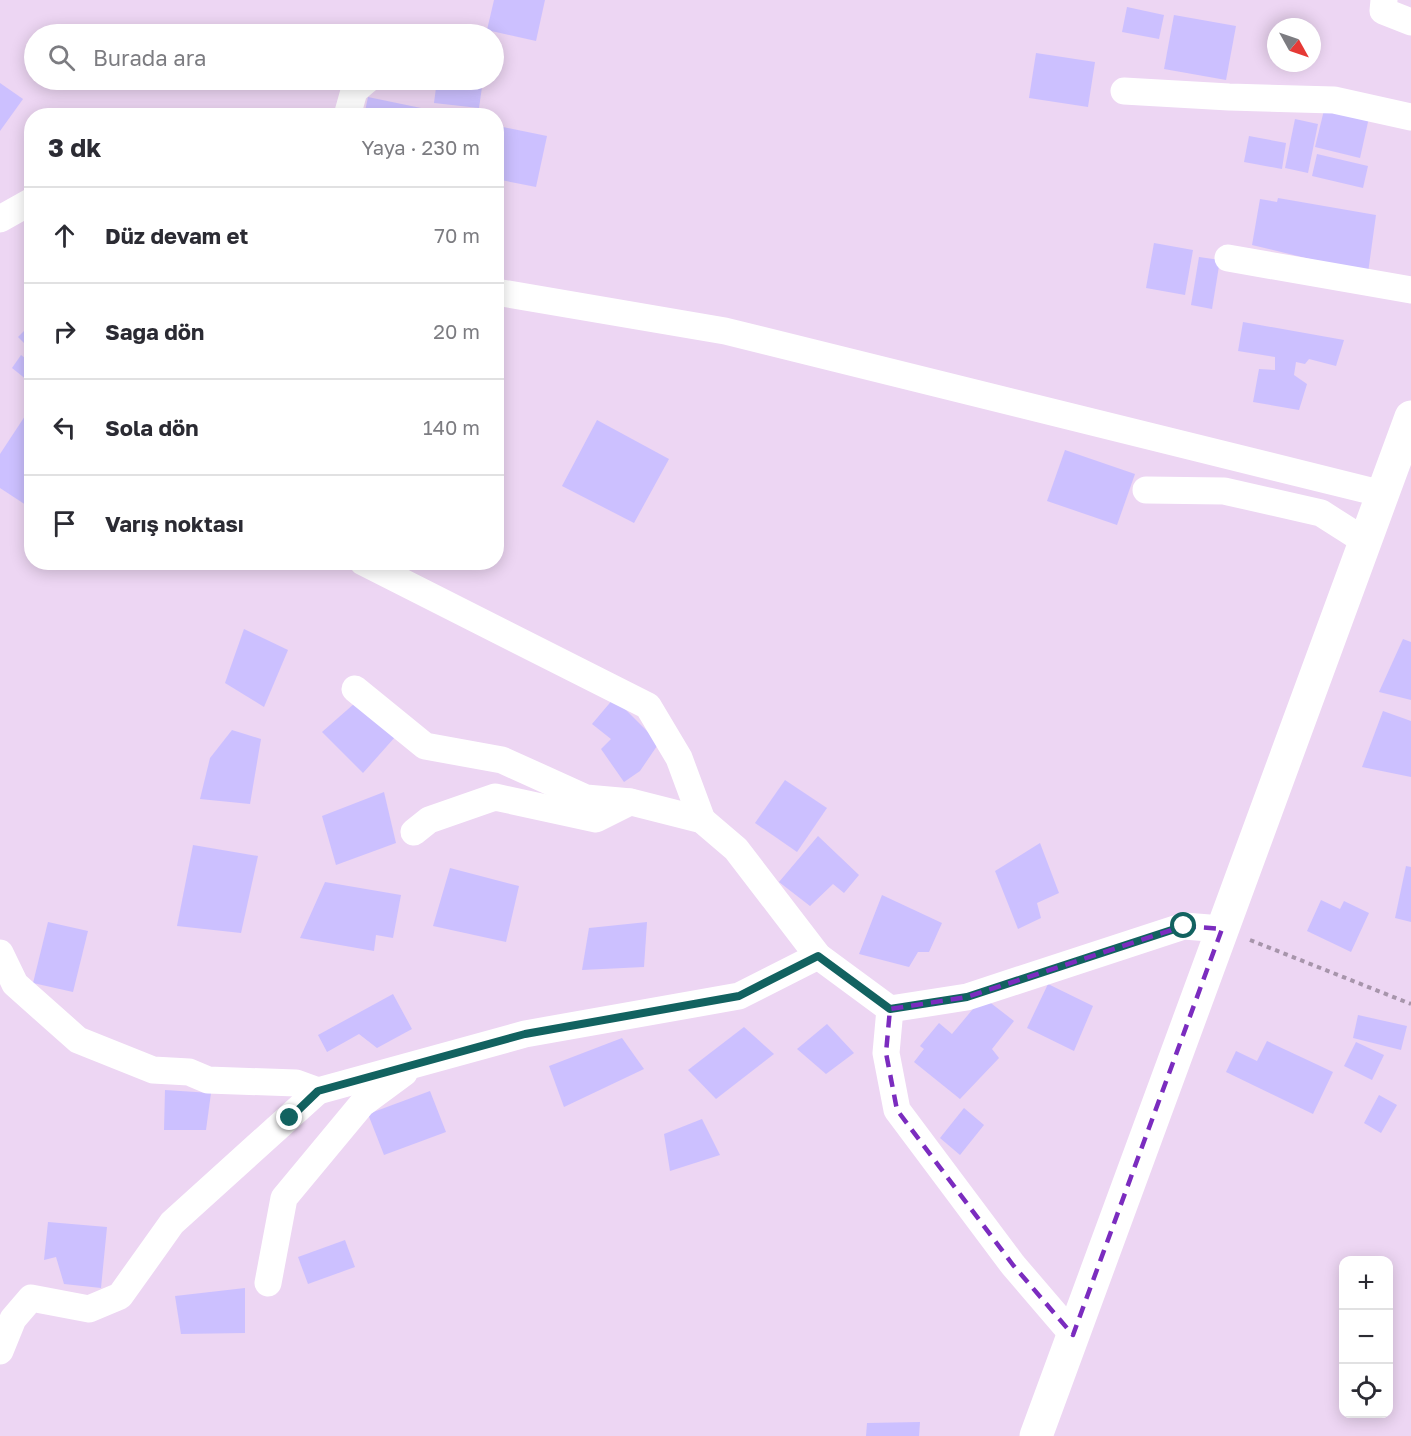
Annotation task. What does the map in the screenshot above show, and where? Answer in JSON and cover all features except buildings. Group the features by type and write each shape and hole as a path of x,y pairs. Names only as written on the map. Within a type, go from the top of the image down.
{"street":[{"path":"1384,0 1383,11 1411,22"},
{"path":"349,108 355,90"},
{"path":"1124,91 1334,100 1411,117"},
{"path":"0,219 24,206"},
{"path":"1228,258 1411,290"},
{"path":"504,293 725,331 1383,494"},
{"path":"1041,1432 1073,1335 1411,417"},
{"path":"1146,490 1224,491 1321,513 1365,541"},
{"path":"379,570 648,706 679,758 702,820"},
{"path":"355,689 425,746 502,760 586,798 631,802 702,820 736,849 818,956 890,1009 967,997 1184,926 1222,929"},
{"path":"414,832 429,820 495,797 596,819 631,802"},
{"path":"0,953 15,984 78,1041 153,1070 189,1072 208,1080 296,1083 318,1091"},
{"path":"0,1351 13,1319 31,1298 89,1309 120,1296 172,1223 318,1091 525,1034 739,996 818,956"},
{"path":"890,1009 886,1053 897,1110 1013,1265 1073,1335"},
{"path":"268,1283 284,1198 362,1104 417,1064"}],"path":[{"path":"1222,929 1411,1004"}],"highlighted area":[{"path":"1184,926 1222,929 1073,1335 1013,1265 897,1110 886,1053 890,1009 967,997"}],"route":[{"path":"290,1118 318,1091 525,1034 739,996 818,956 890,1009 967,997 1184,926"}]}
